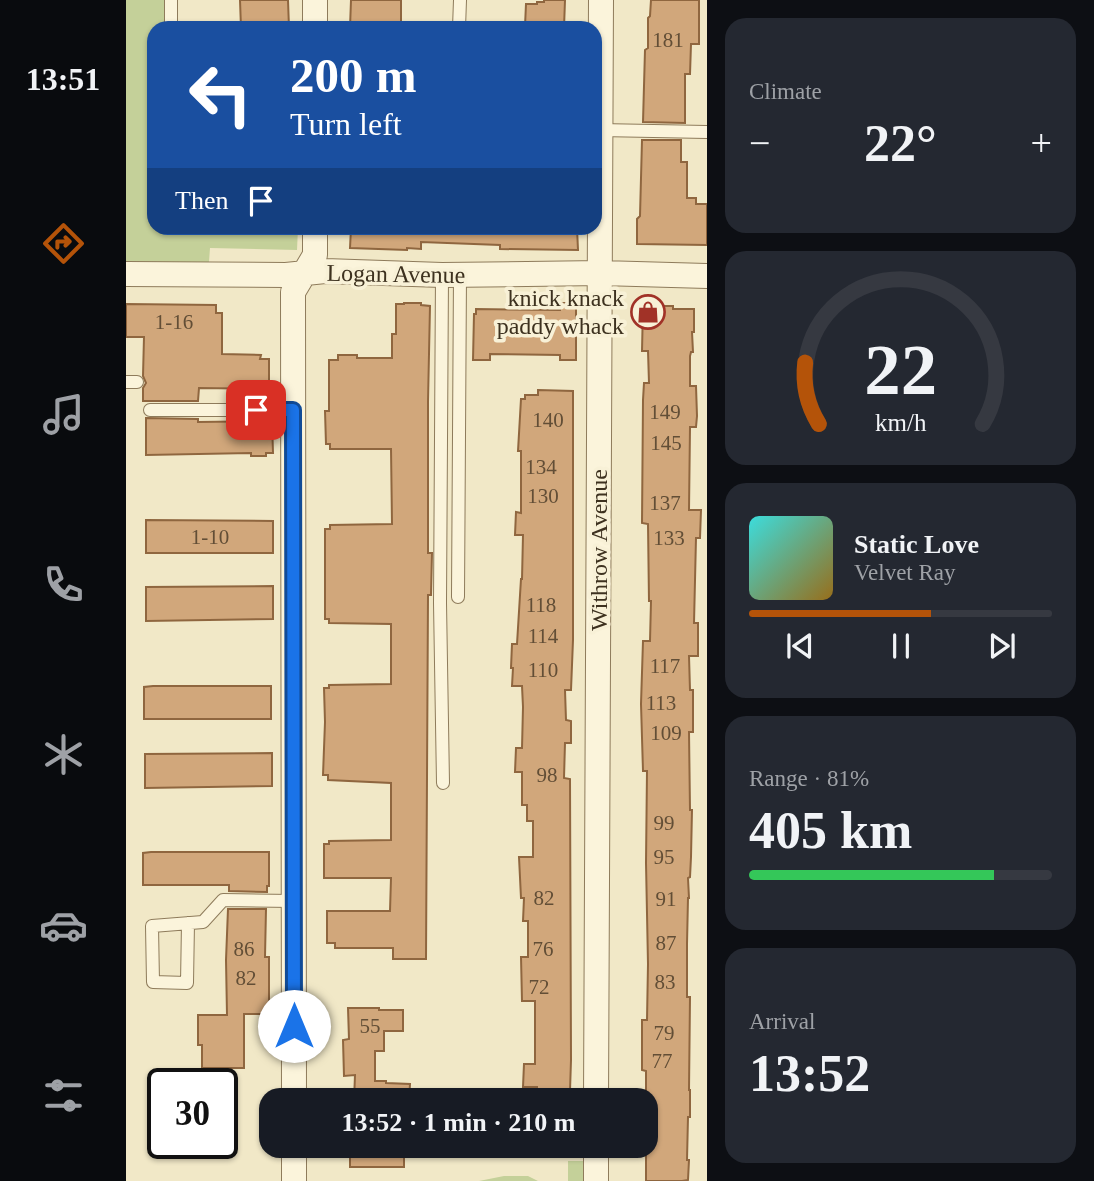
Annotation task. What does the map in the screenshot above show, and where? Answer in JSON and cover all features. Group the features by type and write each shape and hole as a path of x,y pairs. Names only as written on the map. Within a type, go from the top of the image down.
{"street":[{"path":"315,0 315,21"},
{"name":"Withrow Avenue","path":"601,0 601,21"},
{"path":"294,1088 293,292 315,256 315,235"},
{"name":"Withrow Avenue","path":"596,1088 600,235"},
{"name":"Logan Avenue","path":"126,274 303,275 326,271 451,275 707,275"},
{"path":"294,1158 294,1181"},
{"path":"596,1158 596,1181"}],"lane":[{"path":"171,0 171,21"},
{"path":"459,21 460,0"},
{"path":"602,130 707,132"},
{"path":"451,275 458,597"},
{"path":"443,783 440,603 451,275"},
{"path":"150,410 293,410"},
{"path":"188,923 187,983 153,982 152,926 188,923 203,922 223,900 293,901"}],"green space":[{"path":"126,0 164,0 164,21 147,21 147,235 298,235 297,250 210,248 209,262 126,262"},
{"path":"568,1161 583,1161 583,1181 568,1181"},
{"path":"504,1176 528,1176 538,1181 479,1181"}],"building":[{"path":"240,0 288,0 289,21 241,21"},
{"path":"351,0 401,0 401,21 350,21"},
{"path":"565,0 564,21 525,21 526,4"},
{"path":"651,0 699,0 699,44 691,44 690,74 685,74 685,123 643,122 645,50 648,48"},
{"path":"642,140 681,140 681,162 687,162 687,198 696,198 696,204 707,204 707,245 637,244"},
{"path":"351,235 577,235 578,250 500,249 500,245 421,242 421,249 350,248"},
{"path":"560,303 576,303 576,360 560,360 560,355 490,354 490,360 473,360 476,309 560,310"},
{"path":"126,304 216,305 216,313 222,313 222,354 261,355 260,359 269,359 269,389 199,388 198,401 143,401 143,388 146,383 143,376 144,337 126,337"},
{"path":"396,304 430,306 428,553 432,553 431,595 428,595 426,959 393,959 393,948 335,948 335,943 327,943 327,911 390,911 391,878 324,878 324,844 329,844 329,841 391,840 391,783 328,780 328,775 323,775 324,688 329,688 329,685 391,684 391,624 329,623 329,619 325,619 325,529 330,529 330,525 392,524 391,449 330,449 330,444 326,444 325,411 329,411 329,360 338,360 338,355 392,358 392,334 396,334"},
{"path":"643,306 694,309 690,386 696,386 697,416 696,427 690,427 689,510 701,510 700,538 696,538 694,623 698,623 698,656 689,656 690,690 693,690 693,732 689,732 692,810 687,944 690,1117 688,1180 682,1181 646,1181 646,1158 658,1158 658,1088 646,1088 646,1071 642,1070 642,1020 647,1020 648,964 647,771 643,771 641,704 643,641 650,641 651,601 648,524 642,523 643,400 644,383 649,383 648,351 642,351"},
{"path":"538,390 573,391 573,640 571,690 565,690 566,720 571,721 571,743 565,743 564,778 570,779 570,1088 523,1087 524,1064 535,1064 535,1001 522,1001 521,957 528,957 528,921 523,921 524,898 521,898 519,857 533,857 533,821 527,821 527,805 522,805 522,772 515,772 516,748 522,748 523,707 522,686 512,686 511,668 512,644 517,644 522,579 523,535 515,535 516,512 521,513 521,451 518,451 521,399 525,399 525,395 538,395"},
{"path":"146,418 198,419 198,422 272,421 273,453 266,453 266,456 251,456 251,453 146,455"},
{"path":"146,520 273,521 273,553 146,553"},
{"path":"273,586 273,619 146,621 146,587"},
{"path":"271,686 271,719 144,719 144,687"},
{"path":"272,753 272,786 145,788 145,754"},
{"path":"269,852 269,886 267,892 229,891 229,885 143,885 143,853"},
{"path":"228,909 266,909 265,957 269,957 269,1014 244,1014 244,1068 202,1068 202,1045 198,1045 198,1015 227,1015"},
{"path":"348,1008 403,1010 403,1031 384,1031 384,1051 375,1051 375,1081 410,1084 410,1088 354,1088 355,1075 344,1076 343,1040 349,1039"},
{"path":"350,1158 404,1158 404,1167 350,1167"}],"place":[{"name":"knick knack paddy whack","path":"648,312"}],"route":[{"path":"256,410 293,410 294,1026"}]}
